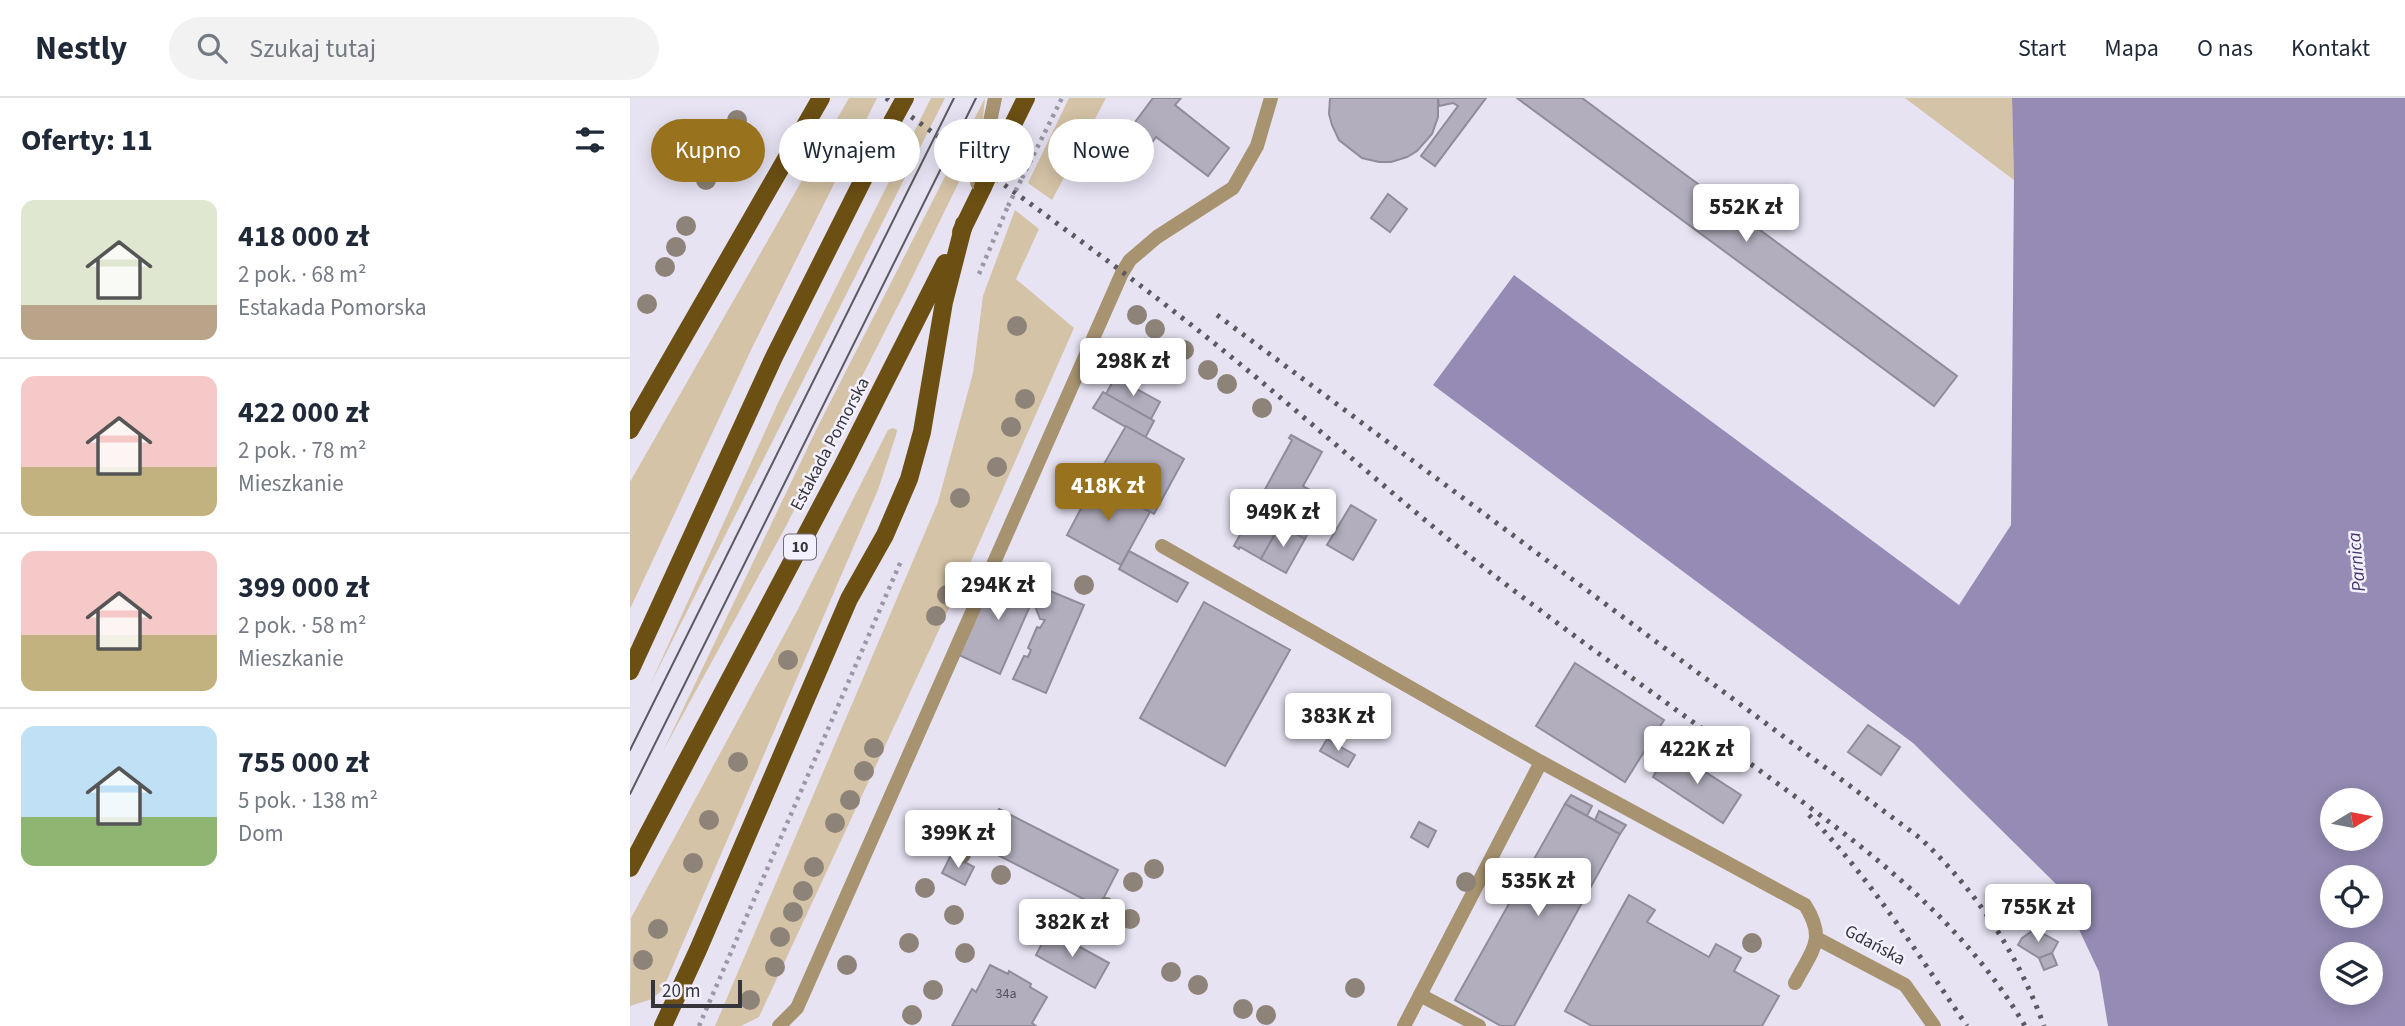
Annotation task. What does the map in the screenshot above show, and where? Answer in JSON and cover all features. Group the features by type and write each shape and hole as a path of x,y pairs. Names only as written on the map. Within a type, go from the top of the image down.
{"main road":[{"path":"630,430 821,98"},
{"path":"630,671 774,357 905,98"},
{"name":"10","path":"1013,119 1026,98"},
{"name":"10","path":"964,223 981,182"},
{"path":"663,1026 849,599 885,535 909,479 922,432 944,302 964,223"},
{"name":"Estakada Pomorska","path":"630,868 897,361 964,223"}],"lane":[{"path":"993,119 995,98"},
{"path":"779,1026 797,1008 1122,272 1130,260 1157,237 1233,188 1257,146 1271,98"},
{"path":"1162,546 1541,762 1805,905 1816,922 1818,939 1795,984"},
{"path":"1404,1026 1541,762"},
{"name":"Gdańska","path":"1818,939 1905,985 1934,1026"},
{"path":"1420,995 1479,1026"}],"path":[{"path":"975,285 982,262 1008,206 1062,98"},
{"path":"699,1026 902,557"}],"shaded area":[{"path":"849,98 877,98 866,119 837,119"},
{"path":"931,98 945,98 920,148 920,120"},
{"path":"985,98 983,119 974,119"},
{"path":"1069,98 1106,98 1095,119 1059,119"},
{"path":"1905,98 2012,98 2014,180"},
{"path":"1048,142 1048,182 1062,182 1052,200 1028,183 1034,182 1034,171"},
{"path":"801,182 835,182 751,350 630,609 630,482"},
{"path":"889,182 903,182 650,685 778,403"},
{"path":"942,182 959,182 786,526 663,751 817,428"},
{"path":"1015,210 1039,229 1016,279 1074,328 972,559 759,1017 741,1026 715,1026 938,502 973,373 983,296"},
{"path":"888,430 897,430 896,435 878,490 663,989 652,999 630,1006 631,918 797,611"}],"water":[{"name":"Parnica","path":"2012,98 2405,98 2405,1026 2108,1026 2099,972 2059,887 1913,743 1433,385 1514,275 1959,605 2011,525 2014,180"}],"building":[{"path":"1153,98 1181,98 1175,105 1229,148 1208,176 1156,137 1154,140 1154,119 1137,119"},
{"path":"1330,98 1438,98 1438,117 1432,134 1417,151 1391,162 1379,162 1362,158 1339,140 1329,114"},
{"path":"1438,98 1486,98 1435,166 1421,156 1458,106 1453,103 1439,106"},
{"path":"1517,98 1582,98 1957,376 1934,406"},
{"path":"1388,194 1407,209 1390,232 1371,218"},
{"path":"1115,377 1160,402 1151,419 1106,394"},
{"path":"1103,392 1154,421 1145,438 1093,408"},
{"path":"1126,426 1184,459 1154,514 1094,481"},
{"path":"1291,435 1322,452 1303,486 1326,499 1305,539 1280,525 1261,559 1234,546 1292,440 1289,438"},
{"path":"1095,482 1150,512 1121,565 1067,535"},
{"path":"1351,505 1376,520 1353,560 1327,545"},
{"path":"1280,525 1305,539 1286,573 1261,559"},
{"path":"1129,551 1188,583 1177,602 1119,569"},
{"path":"996,571 1037,590 1000,674 959,655"},
{"path":"1050,591 1084,605 1046,693 1013,679 1024,656 1028,657 1031,650 1028,648 1037,627 1040,628 1045,620 1040,619 1035,606 1041,594"},
{"path":"1204,602 1290,650 1225,766 1140,718"},
{"path":"1575,663 1664,720 1625,782 1536,726"},
{"path":"1868,725 1900,747 1881,775 1848,752"},
{"path":"1327,739 1355,755 1348,767 1320,751"},
{"path":"1670,749 1741,795 1723,823 1653,777"},
{"path":"1571,795 1592,806 1587,816 1565,804"},
{"path":"1565,804 1620,834 1514,1026 1501,1026 1455,1000"},
{"path":"999,809 1118,870 1099,907 980,846"},
{"path":"1599,811 1626,825 1620,834 1595,820"},
{"path":"1419,822 1436,831 1428,847 1411,837"},
{"path":"951,855 974,867 965,885 942,873"},
{"path":"1629,895 1655,910 1647,922 1709,957 1716,944 1741,958 1734,971 1779,996 1762,1026 1592,1026 1565,1011"},
{"path":"2035,929 2058,942 2052,953 2039,958 2018,945 2022,938"},
{"path":"1049,930 1109,963 1095,988 1036,955"},
{"path":"2052,953 2057,965 2044,970 2039,958"},
{"path":"990,965 1008,974 1009,971 1047,997 1032,1023 1036,1026 952,1026 972,989 976,992"}],"tram line":[{"path":"630,750 954,98"},
{"path":"630,794 976,98"}],"railway":[{"path":"886,98 1183,318 1504,583 1864,849 1936,913 1968,948 1998,985 2025,1026"},
{"path":"1217,315 1920,838 1959,879 1993,924 2022,974 2044,1026"},
{"path":"1809,815 1832,839 1873,891 1967,1026"}]}
